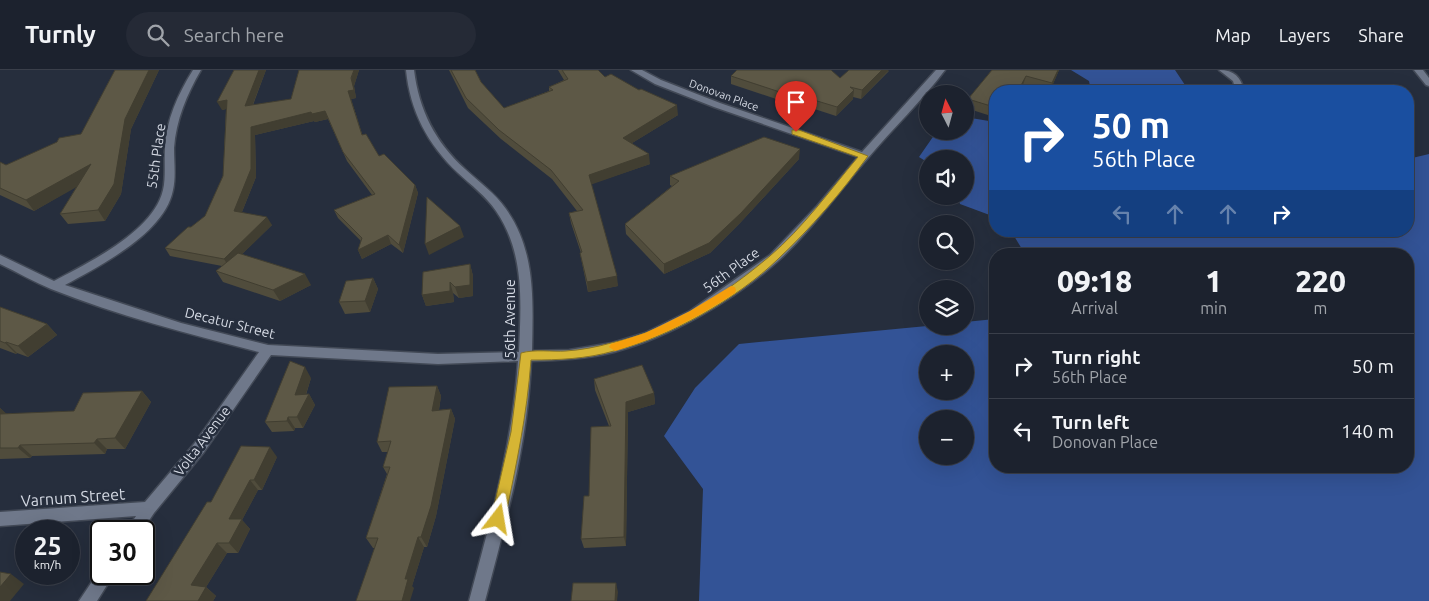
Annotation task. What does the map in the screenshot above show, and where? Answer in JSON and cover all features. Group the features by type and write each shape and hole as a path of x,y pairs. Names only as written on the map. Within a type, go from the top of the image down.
{"street":[{"name":"55th Place","path":"54,286 94,264 130,240 148,224 160,207 168,192 170,140 179,105 197,70"},
{"name":"56th Avenue","path":"410,70 415,101 434,141 454,165 491,198 501,210 516,238 526,277 527,304 522,402 512,462 477,601"},
{"name":"Donovan Place","path":"635,70 658,82 717,105 864,156"},
{"name":"56th Place","path":"525,356 569,355 612,348 649,336 694,314 735,287 774,258 821,208 864,156 941,70"},
{"path":"1223,70 1237,80 1238,85"},
{"path":"1418,70 1429,83"},
{"name":"Decatur Street","path":"0,259 54,286 180,327 268,350 438,360 525,356"},
{"name":"Volta Avenue","path":"141,520 199,448 268,350"},
{"name":"Varnum Street","path":"0,519 149,508"},
{"path":"87,601 98,585"}],"shaded area":[{"path":"1071,70 1175,70 1185,85 1090,85 1089,81"},
{"path":"974,118 989,121 989,215 963,205 974,205 974,150 924,150 931,140 974,140"},
{"path":"1429,154 1429,601 699,601 703,489 664,436 695,388 739,344 919,327 919,335 974,335 974,321 989,320 989,473 1414,473 1414,248 1021,248 1015,237 1414,237 1414,158"}],"building":[{"path":"115,70 149,70 125,119 114,184 98,210 60,214 91,164 26,200 0,188 0,162 6,165 57,142 59,138 81,134"},
{"path":"234,70 259,70 245,106 291,99 299,70 354,70 351,78 354,90 348,91 362,135 366,134 379,156 384,154 415,185 399,245 388,235 358,250 362,238 334,210 375,194 343,152 325,111 312,114 311,112 251,127 251,169 234,211 267,217 224,259 165,248 188,227 191,227 205,216 223,176 227,100 217,102"},
{"path":"451,70 475,70 481,82 504,108 553,90 549,87 568,79 562,70 598,70 605,77 611,74 639,90 641,89 677,105 623,138 649,154 589,175 617,276 587,282 580,253 582,252 569,213 583,210 551,170 499,130 466,98"},
{"path":"737,70 831,70 840,78 849,70 882,70 862,90 850,87 854,90 837,107 794,94 792,96 731,76"},
{"path":"992,70 1058,70 1052,83 1026,76 1021,85 989,85 989,105 974,101 974,92"},
{"path":"764,137 800,149 741,213 709,243 664,264 625,224 679,181 670,176"},
{"path":"427,197 460,226 425,244"},
{"path":"238,253 305,274 273,290 216,271"},
{"path":"470,264 470,285 455,287 450,282 450,291 422,295 423,272"},
{"path":"373,278 365,301 339,302 346,281"},
{"path":"0,307 47,324 18,346 5,343 0,341"},
{"path":"290,361 305,367 295,395 309,394 297,417 288,417 287,421 265,422"},
{"path":"642,365 654,393 626,402 624,537 581,539 584,496 589,496 591,427 611,426 594,379"},
{"path":"437,386 432,411 451,409 431,506 421,537 418,537 405,579 408,579 402,601 356,601 378,538 366,538 390,467 383,467 391,441 377,442 389,387"},
{"path":"142,391 115,438 97,439 94,443 20,445 18,448 0,448 0,414 74,411 83,393"},
{"path":"241,446 270,447 254,480 250,480 229,519 242,519 229,543 217,543 191,585 206,587 198,601 146,601 207,502 211,502"},
{"path":"0,572 11,574 0,587"},
{"path":"573,583 616,583 615,601 571,601"}],"slow traffic":[{"path":"615,347 664,329 694,314 731,290"}],"route":[{"path":"498,519 512,462 522,402 525,356 569,355 612,348 649,336 694,314 774,258 821,208 864,156 796,132"}]}
